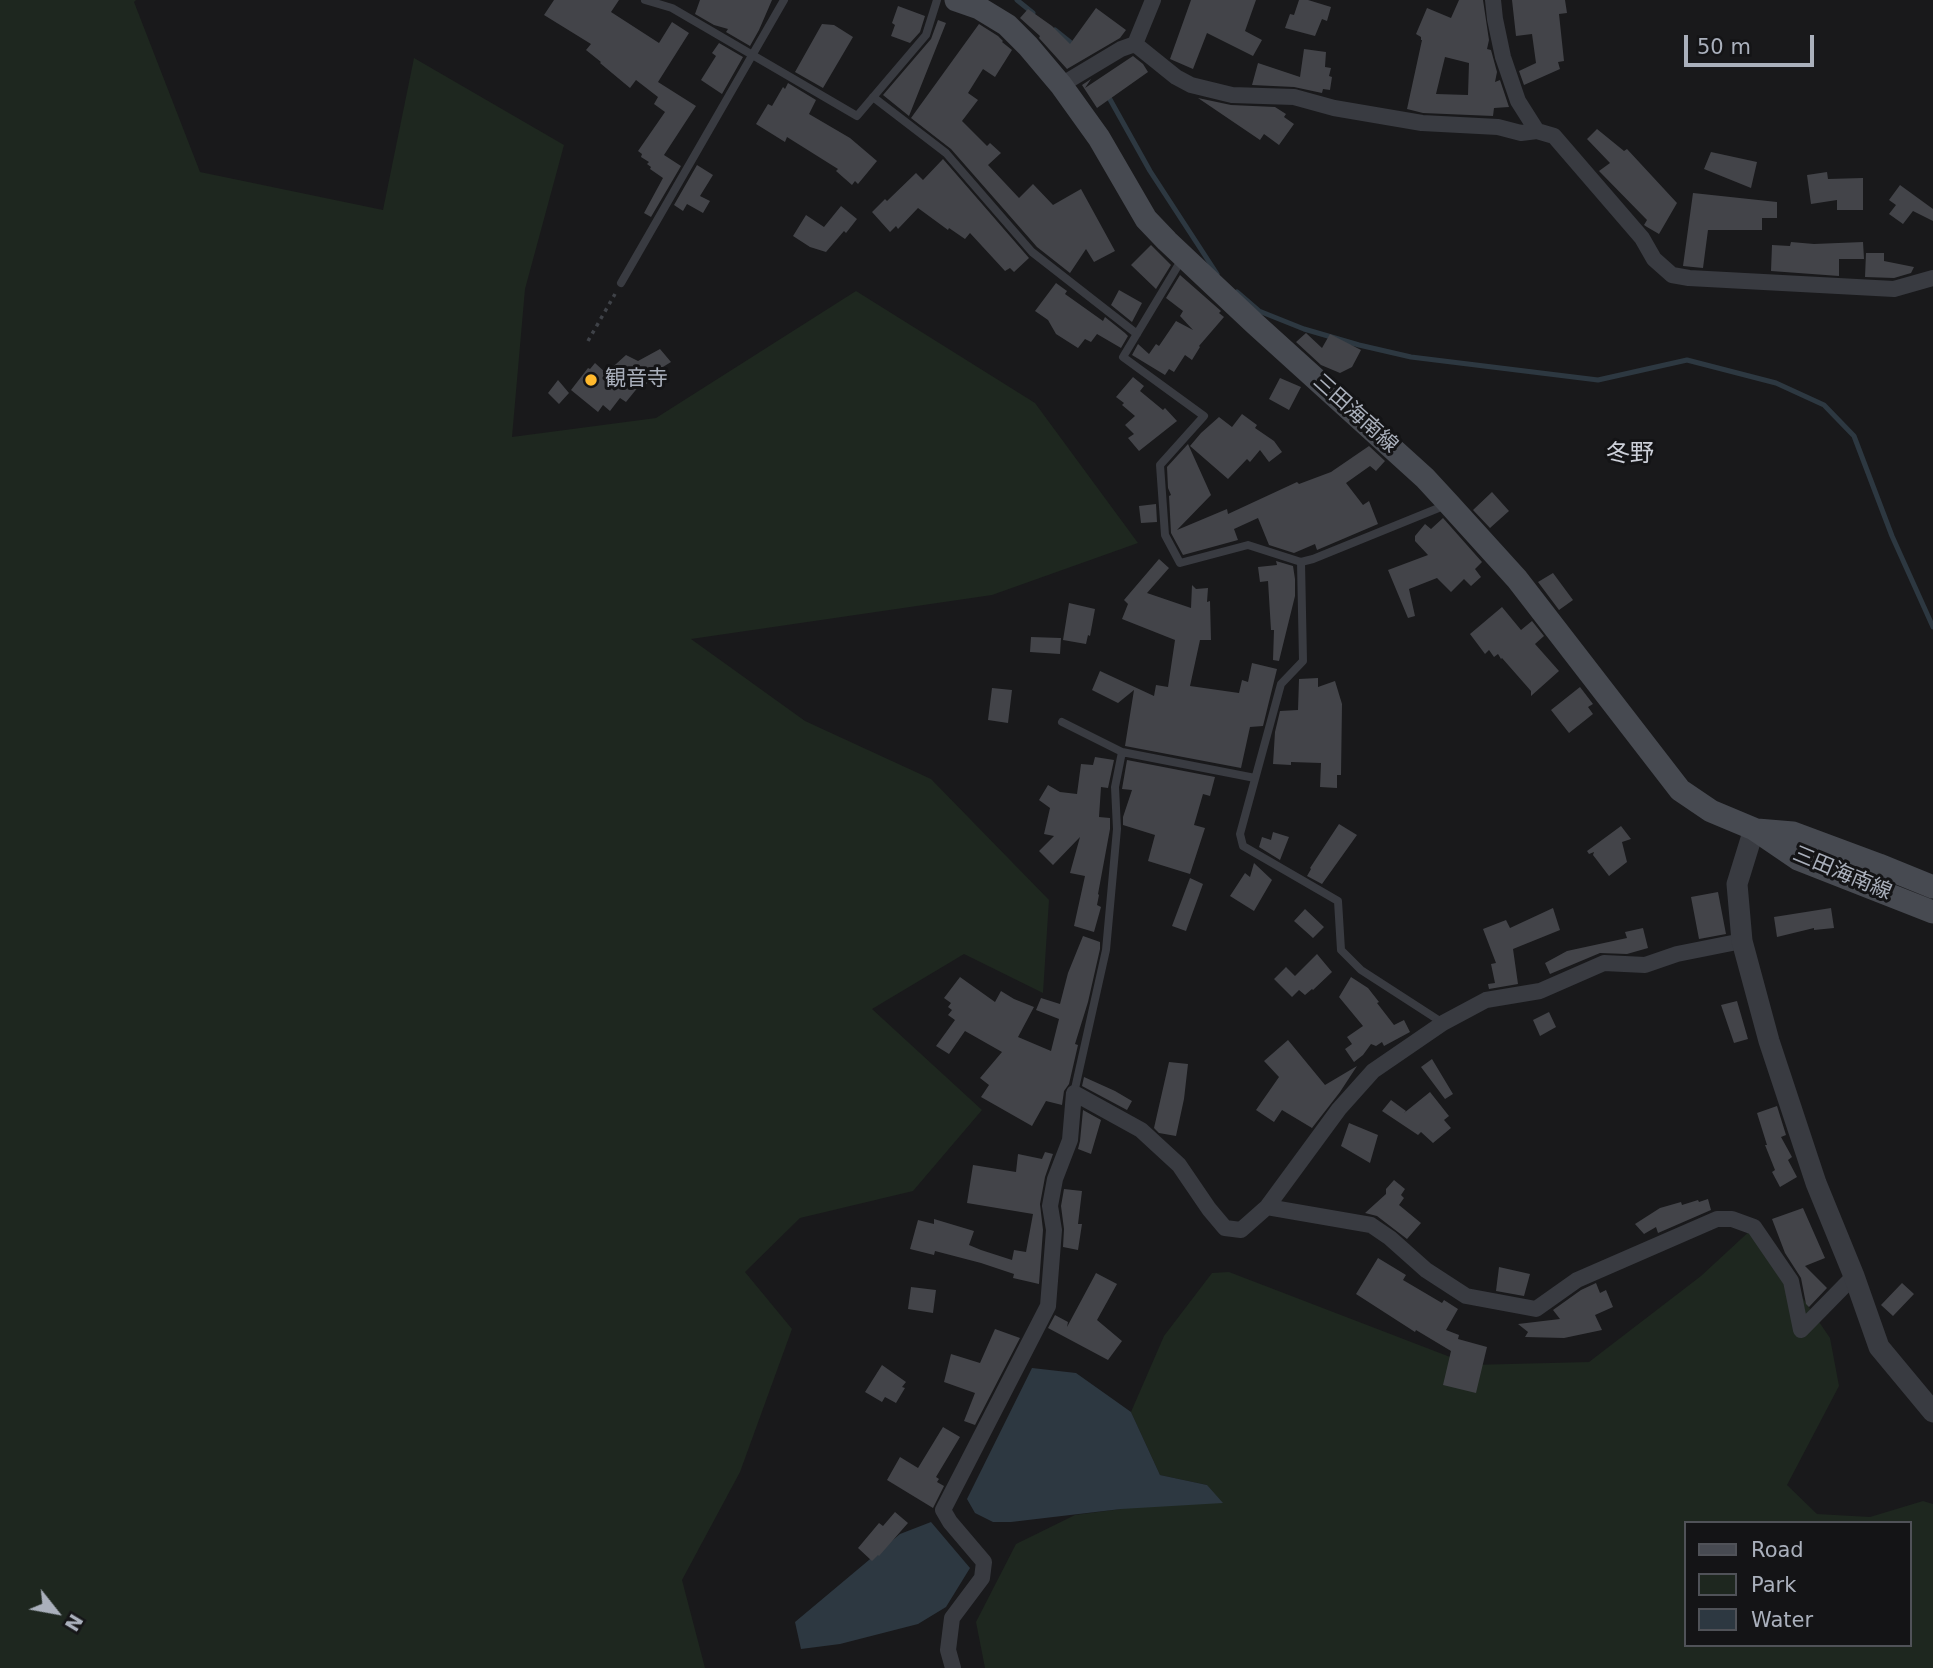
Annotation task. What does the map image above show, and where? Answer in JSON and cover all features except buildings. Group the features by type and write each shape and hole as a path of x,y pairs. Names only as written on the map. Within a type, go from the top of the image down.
{"main road":[{"name":"三田海南線","path":"956,0 979,8 1007,25 1028,46 1061,85 1099,138 1146,219 1254,323 1425,478 1449,504 1517,579 1680,790 1711,811 1754,829 1798,859 1933,912"},
{"name":"三田海南線","path":"1754,829 1793,833 1933,887"}],"street":[{"path":"1061,85 1121,49 1135,44 1153,0"},
{"path":"1493,0 1503,57 1518,102 1537,131"},
{"path":"1135,44 1176,77 1191,85 1232,95 1294,97 1334,108 1422,123 1498,127 1521,133 1537,131 1554,136 1642,238 1654,259 1672,275 1894,289 1933,278"},
{"path":"1754,829 1737,884 1742,941 1769,1041 1811,1170 1854,1276 1879,1347 1933,1412"},
{"path":"953,1668 948,1650 952,1618 982,1578 984,1562 943,1510 1048,1306 1054,1230 1050,1206 1055,1179 1070,1140 1074,1093 1141,1130 1179,1165 1224,1228 1241,1230 1267,1208 1339,1109 1373,1071 1443,1023 1486,1000 1540,991 1604,963 1645,965 1677,954 1742,941"},
{"path":"1267,1208 1371,1225 1426,1270 1465,1296 1536,1309 1577,1280 1717,1219 1732,1219 1754,1227 1791,1281 1801,1330 1854,1276"}],"lane":[{"path":"645,0 672,8 857,116 926,35 937,0"},
{"path":"621,283 784,0"},
{"path":"873,97 946,153 1032,252 1137,334"},
{"path":"1184,257 1123,357 1204,416 1160,465 1165,535 1180,563 1248,545 1301,562 1449,504"},
{"path":"1301,562 1303,661 1281,684 1240,834 1242,846 1338,901 1340,950 1361,970 1443,1023"},
{"path":"1062,722 1122,752 1255,778"},
{"path":"1074,1093 1106,950 1117,829 1115,787 1122,752"}],"path":[{"path":"588,341 621,283"}],"green space":[{"path":"0,0 136,0 134,2 200,172 383,210 414,58 564,145 525,289 512,437 656,418 856,291 1035,403 1138,543 992,595 691,639 805,721 931,779 1049,900 1043,993 964,954 872,1009 982,1110 913,1191 800,1218 745,1272 792,1329 740,1472 682,1580 705,1668 0,1668"},
{"path":"1754,1227 1830,1338 1839,1386 1787,1485 1817,1514 1870,1517 1923,1501 1933,1504 1933,1668 985,1668 976,1622 1016,1544 1075,1515 1121,1509 1207,1485 1160,1475 1131,1412 1164,1336 1212,1273 1229,1272 1471,1365 1589,1362 1701,1276"}],"water":[{"path":"1032,1368 1076,1373 1131,1412 1160,1475 1207,1485 1223,1503 1121,1509 1011,1522 993,1522 975,1513 967,1499"},
{"path":"931,1522 970,1568 946,1607 918,1624 840,1644 801,1649 795,1622 900,1534"}],"waterway":[{"path":"1017,0 1033,13"},
{"path":"1055,30 1075,46"},
{"path":"1107,94 1150,171 1217,274"},
{"path":"1237,292 1259,311 1304,329 1411,357 1598,380 1687,360 1776,383 1824,405 1854,436 1892,536 1933,627"}],"place":[{"name":"観音寺","path":"591,380"}],"district":[{"name":"冬野","path":"1630,455"}]}
